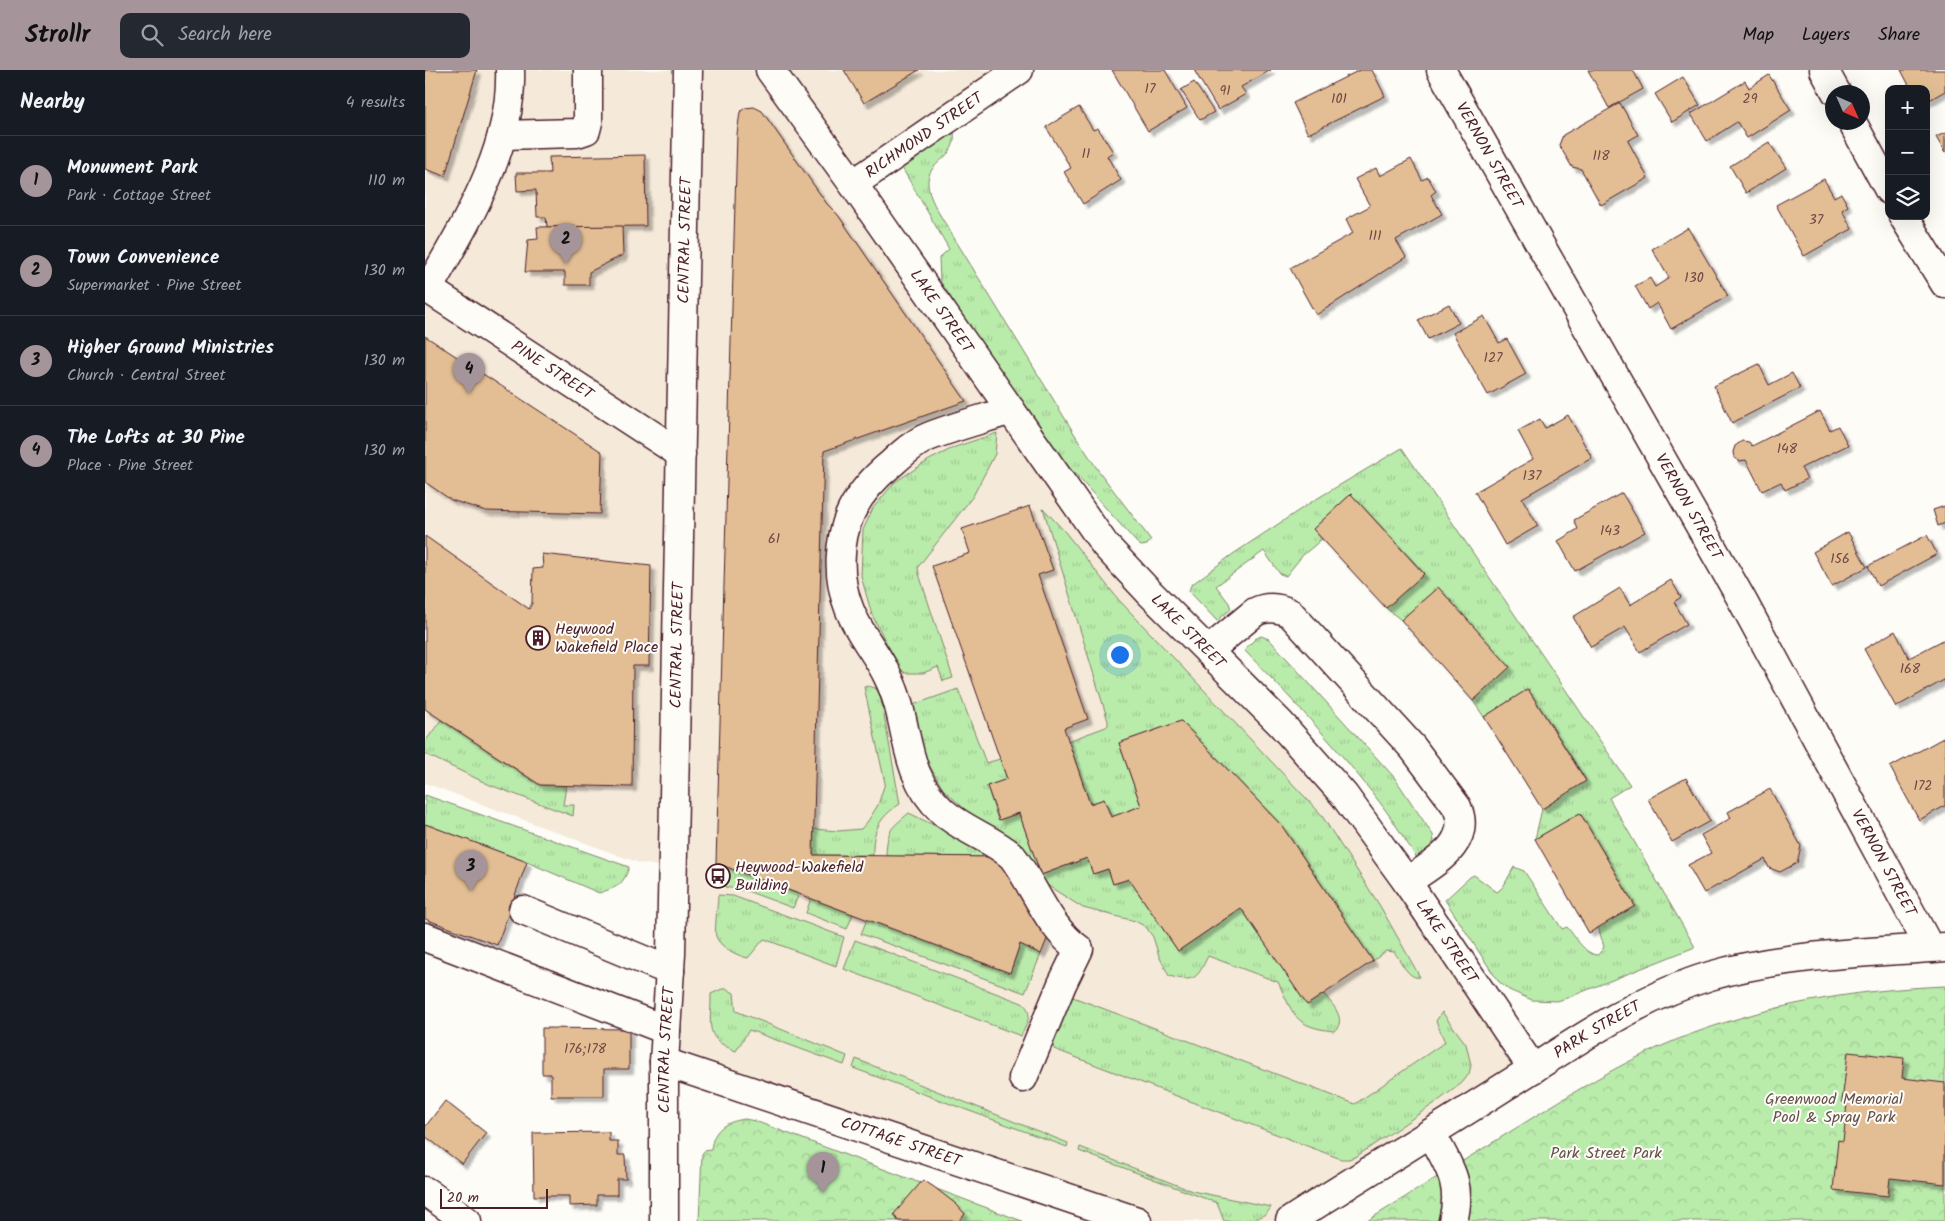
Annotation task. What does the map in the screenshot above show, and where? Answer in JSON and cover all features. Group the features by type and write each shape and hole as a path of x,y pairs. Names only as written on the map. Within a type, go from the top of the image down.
{"street":[{"path":"427,288 475,203 488,174 502,136 509,102 510,70"},
{"path":"502,136 582,133 588,122 588,70"},
{"name":"CENTRAL STREET","path":"664,1221 664,1062 670,971 688,70"},
{"name":"LAKE STREET","path":"770,70 853,184 1105,545 1148,592 1266,708 1319,765 1362,818 1533,1069"},
{"name":"RICHMOND STREET","path":"853,184 1019,70"},
{"name":"VERNON STREET","path":"1441,70 1938,947"},
{"path":"1824,70 1832,85"},
{"path":"1856,130 1885,183"},
{"path":"1905,220 1945,284"},
{"name":"PINE STREET","path":"427,288 681,454"},
{"path":"1011,410 927,437 901,455 874,478 851,511 842,541 841,568 844,591 849,608 884,667 894,688 910,759 921,784 933,800 953,820 1002,847 1012,856 1055,925 1079,949 1062,984 1023,1078"},
{"path":"1208,651 1255,612 1262,608 1281,608 1290,613 1413,748 1457,807 1462,817 1462,827 1455,844 1407,882"},
{"path":"523,910 670,971"},
{"path":"425,937 666,1030"},
{"name":"PARK STREET","path":"1290,1221 1567,1047 1637,1007 1676,988 1708,977 1793,958 1938,947"},
{"name":"COTTAGE STREET","path":"664,1062 1137,1221"},
{"path":"1431,1133 1455,1179 1457,1196 1453,1221"},
{"path":"425,1191 467,1221"}],"shaded area":[{"path":"425,70 1019,70 853,184 1105,545 1295,739 1533,1069 1290,1221 1137,1221 664,1062 672,868 639,863 425,783"}],"green space":[{"path":"954,131 954,141 951,148 936,164 929,176 928,185 933,201 1077,438 1098,470 1151,540 1147,545 1141,546 1137,543 1061,458 1012,392 940,281 939,258 949,249 901,166"},
{"path":"997,433 995,454 973,496 918,567 953,678 943,681 938,667 923,673 905,673 899,667 872,615 861,576 863,530 873,508 895,482 929,460 955,447"},
{"path":"1402,448 1630,785 1609,798 1695,947 1557,1001 1532,1000 1509,990 1498,981 1445,900 1470,877 1474,875 1497,892 1503,887 1514,867 1524,871 1562,929 1567,927 1585,949 1598,955 1604,947 1598,927 1635,906 1580,813 1535,839 1542,809 1586,780 1528,689 1484,717 1473,701 1509,667 1438,587 1401,620 1386,608 1424,573 1351,494 1313,529 1322,539 1302,556 1286,576 1280,574 1264,551 1216,586 1229,603 1231,609 1217,621 1189,591 1191,585 1233,554 1313,501"},
{"path":"1043,508 1065,532 1118,599 1320,813 1380,906 1420,977 1408,973 1394,952 1386,951 1373,961 1282,826 1181,721 1119,743 1141,806 1111,817 1104,799 1090,804 1068,741 1106,727 1108,721"},
{"path":"1261,636 1269,639 1394,777 1433,835 1434,841 1430,847 1417,858 1386,810 1349,764 1244,650"},
{"path":"864,687 875,688 880,693 900,804 887,814 878,826 874,839 873,855 813,855 813,829 838,831 861,829 878,805 885,783"},
{"path":"958,689 986,763 1000,759 1007,779 987,786 998,820 1019,813 1041,875 1087,858 1093,874 1108,869 1113,884 1129,879 1178,951 1241,908 1307,1005 1324,994 1331,1002 1339,1017 1338,1027 1334,1031 1321,1029 1303,1022 1292,1011 1278,982 1208,956 1195,977 1185,979 1169,976 1159,956 1153,937 1146,927 1135,921 1083,908 1047,885 943,789 921,751 913,705"},
{"path":"441,720 540,785 566,786 563,805 574,805 573,816 490,785 425,754 425,742"},
{"path":"425,795 629,867 627,873 619,885 599,893 527,862 425,824"},
{"path":"909,813 998,857 886,856 887,841 891,831"},
{"path":"724,865 799,894 793,908 747,891 725,887"},
{"path":"718,895 733,896 844,937 836,966 764,939 748,958 729,950 721,944 716,936"},
{"path":"811,898 853,914 847,929 806,913"},
{"path":"867,919 1010,973 1020,944 1041,954 1025,993 861,934"},
{"path":"855,940 1022,1003 1029,1014 1021,1036 844,969"},
{"name":"Greenwood Memorial Pool & Spray Park","path":"1945,986 1945,1221 1367,1221 1578,1090 1616,1068 1676,1040 1742,1017 1808,1001 1876,991"},
{"path":"727,989 734,993 736,1011 847,1056 844,1065 749,1030 736,1051 719,1042 711,1030 710,1024 711,994"},
{"path":"1065,994 1355,1104 1445,1042 1436,1021 1442,1012 1466,1044 1471,1065 1469,1074 1462,1083 1438,1101 1357,1156 1341,1159 1054,1049 1052,1039"},
{"path":"856,1059 1068,1143 1067,1147 853,1068"},
{"path":"745,1119 755,1121 1022,1221 699,1221 702,1154 704,1151 711,1150 714,1137 721,1128 732,1122"},
{"path":"1080,1147 1192,1191 1271,1207 1268,1212 1258,1218 1224,1221 1217,1203 1079,1151"}],"building":[{"path":"425,70 477,70 445,176 425,169"},
{"path":"844,70 919,70 864,103"},
{"path":"1112,70 1165,70 1187,108 1148,131"},
{"path":"1194,70 1271,70 1241,87 1246,94 1218,110"},
{"path":"1360,70 1372,70 1385,96 1308,134 1293,103"},
{"path":"1588,70 1633,70 1643,89 1609,108"},
{"path":"1901,70 1945,70 1945,91 1930,100 1930,85 1909,85"},
{"path":"1769,75 1791,110 1747,138 1737,122 1707,141 1691,114 1745,81 1749,88"},
{"path":"1683,77 1700,105 1672,122 1655,94"},
{"path":"1194,82 1214,112 1200,120 1181,90"},
{"path":"1620,103 1638,135 1628,141 1648,178 1601,205 1581,169 1572,167 1559,145 1563,135"},
{"path":"754,107 762,111 827,204 838,215 966,401 824,451 813,855 998,857 1049,934 1041,954 1020,944 1010,973 716,863 737,134 740,112 745,108"},
{"path":"1079,107 1093,130 1098,128 1113,152 1107,156 1121,180 1083,204 1064,172 1071,168 1046,127"},
{"path":"1945,133 1945,153 1936,137"},
{"path":"1769,142 1786,168 1746,193 1730,166"},
{"path":"645,155 646,226 547,227 546,217 537,217 536,190 517,191 516,173 550,173 549,157"},
{"path":"1411,159 1422,180 1428,177 1436,191 1431,195 1442,214 1396,240 1406,257 1316,315 1290,268 1353,233 1346,219 1370,206 1355,179 1376,168 1380,176"},
{"path":"1824,179 1834,197 1841,193 1848,206 1842,210 1852,229 1804,256 1776,205"},
{"path":"622,226 623,255 589,272 589,285 565,285 565,272 525,272 528,240 538,239 537,227"},
{"path":"1688,228 1728,296 1671,329 1657,303 1648,309 1635,286 1650,278 1655,287 1669,278 1652,249"},
{"path":"1449,304 1459,323 1428,339 1418,320"},
{"path":"1484,316 1499,343 1507,339 1526,374 1488,395 1453,333"},
{"path":"425,336 602,452 600,514 486,511 451,500 425,482"},
{"path":"1759,364 1769,385 1792,373 1800,388 1732,423 1714,386"},
{"path":"1820,411 1830,430 1838,426 1848,445 1801,468 1807,479 1785,490 1781,482 1762,491 1746,460 1739,461 1734,458 1735,446 1742,441 1749,442 1752,446"},
{"path":"1568,415 1592,458 1522,498 1538,526 1505,545 1475,492 1533,459 1518,431 1540,419 1545,428"},
{"path":"1622,493 1645,532 1575,571 1558,541 1578,529 1574,520"},
{"path":"1351,494 1424,574 1386,608 1313,529"},
{"path":"1030,506 1053,570 1038,575 1088,719 1064,728 1090,804 1104,799 1111,817 1141,806 1119,743 1181,721 1282,826 1373,961 1307,1005 1241,908 1178,951 1129,879 1113,884 1108,869 1093,874 1087,858 1041,875 1019,813 999,820 987,786 1007,779 932,566 970,553 962,529"},
{"path":"1945,506 1945,523 1938,526 1933,510"},
{"path":"1848,532 1867,567 1832,586 1813,552"},
{"path":"1927,535 1937,554 1878,586 1868,566"},
{"name":"Heywood Wakefield Place","path":"425,536 529,609 532,603 533,569 543,568 542,554 651,566 649,666 633,666 632,787 540,785 425,709"},
{"path":"1671,580 1681,597 1674,602 1687,624 1640,652 1625,627 1591,647 1573,617 1620,588 1630,605"},
{"path":"1438,587 1510,667 1473,701 1401,620"},
{"path":"1895,631 1909,658 1945,639 1945,682 1944,680 1896,707 1864,649"},
{"path":"1528,689 1586,781 1542,809 1484,717"},
{"path":"1945,737 1945,806 1919,820 1890,767"},
{"path":"1686,778 1710,821 1672,842 1648,799"},
{"path":"1770,789 1801,846 1797,863 1780,872 1769,868 1765,859 1704,893 1688,865 1711,853 1701,835 1731,818 1728,812"},
{"path":"1580,813 1635,906 1589,933 1535,839"},
{"path":"425,824 527,862 497,945 425,919"},
{"path":"542,1028 629,1029 629,1069 604,1069 604,1096 551,1096 551,1074 542,1074"},
{"path":"1848,1052 1904,1058 1902,1078 1945,1083 1945,1184 1890,1178 1888,1196 1833,1190 1838,1140 1843,1141 1845,1125 1847,1102 1842,1102"},
{"path":"445,1101 486,1133 462,1164 425,1136 425,1127"},
{"path":"609,1132 609,1141 618,1141 618,1155 625,1155 626,1179 617,1179 617,1195 597,1195 597,1205 569,1206 569,1196 534,1196 533,1133"},
{"path":"923,1180 956,1204 965,1214 959,1221 898,1221 894,1214"}],"place":[{"name":"Town Convenience","path":"566,264"},
{"name":"The Lofts at 30 Pine","path":"469,394"},
{"name":"Heywood Wakefield Place","path":"538,638"},
{"name":"Heywood-Wakefield Building","path":"718,876"},
{"name":"Higher Ground Ministries","path":"471,891"},
{"name":"Monument Park","path":"823,1193"}],"park label":[{"name":"Park Street Park","path":"1606,1153"}]}
